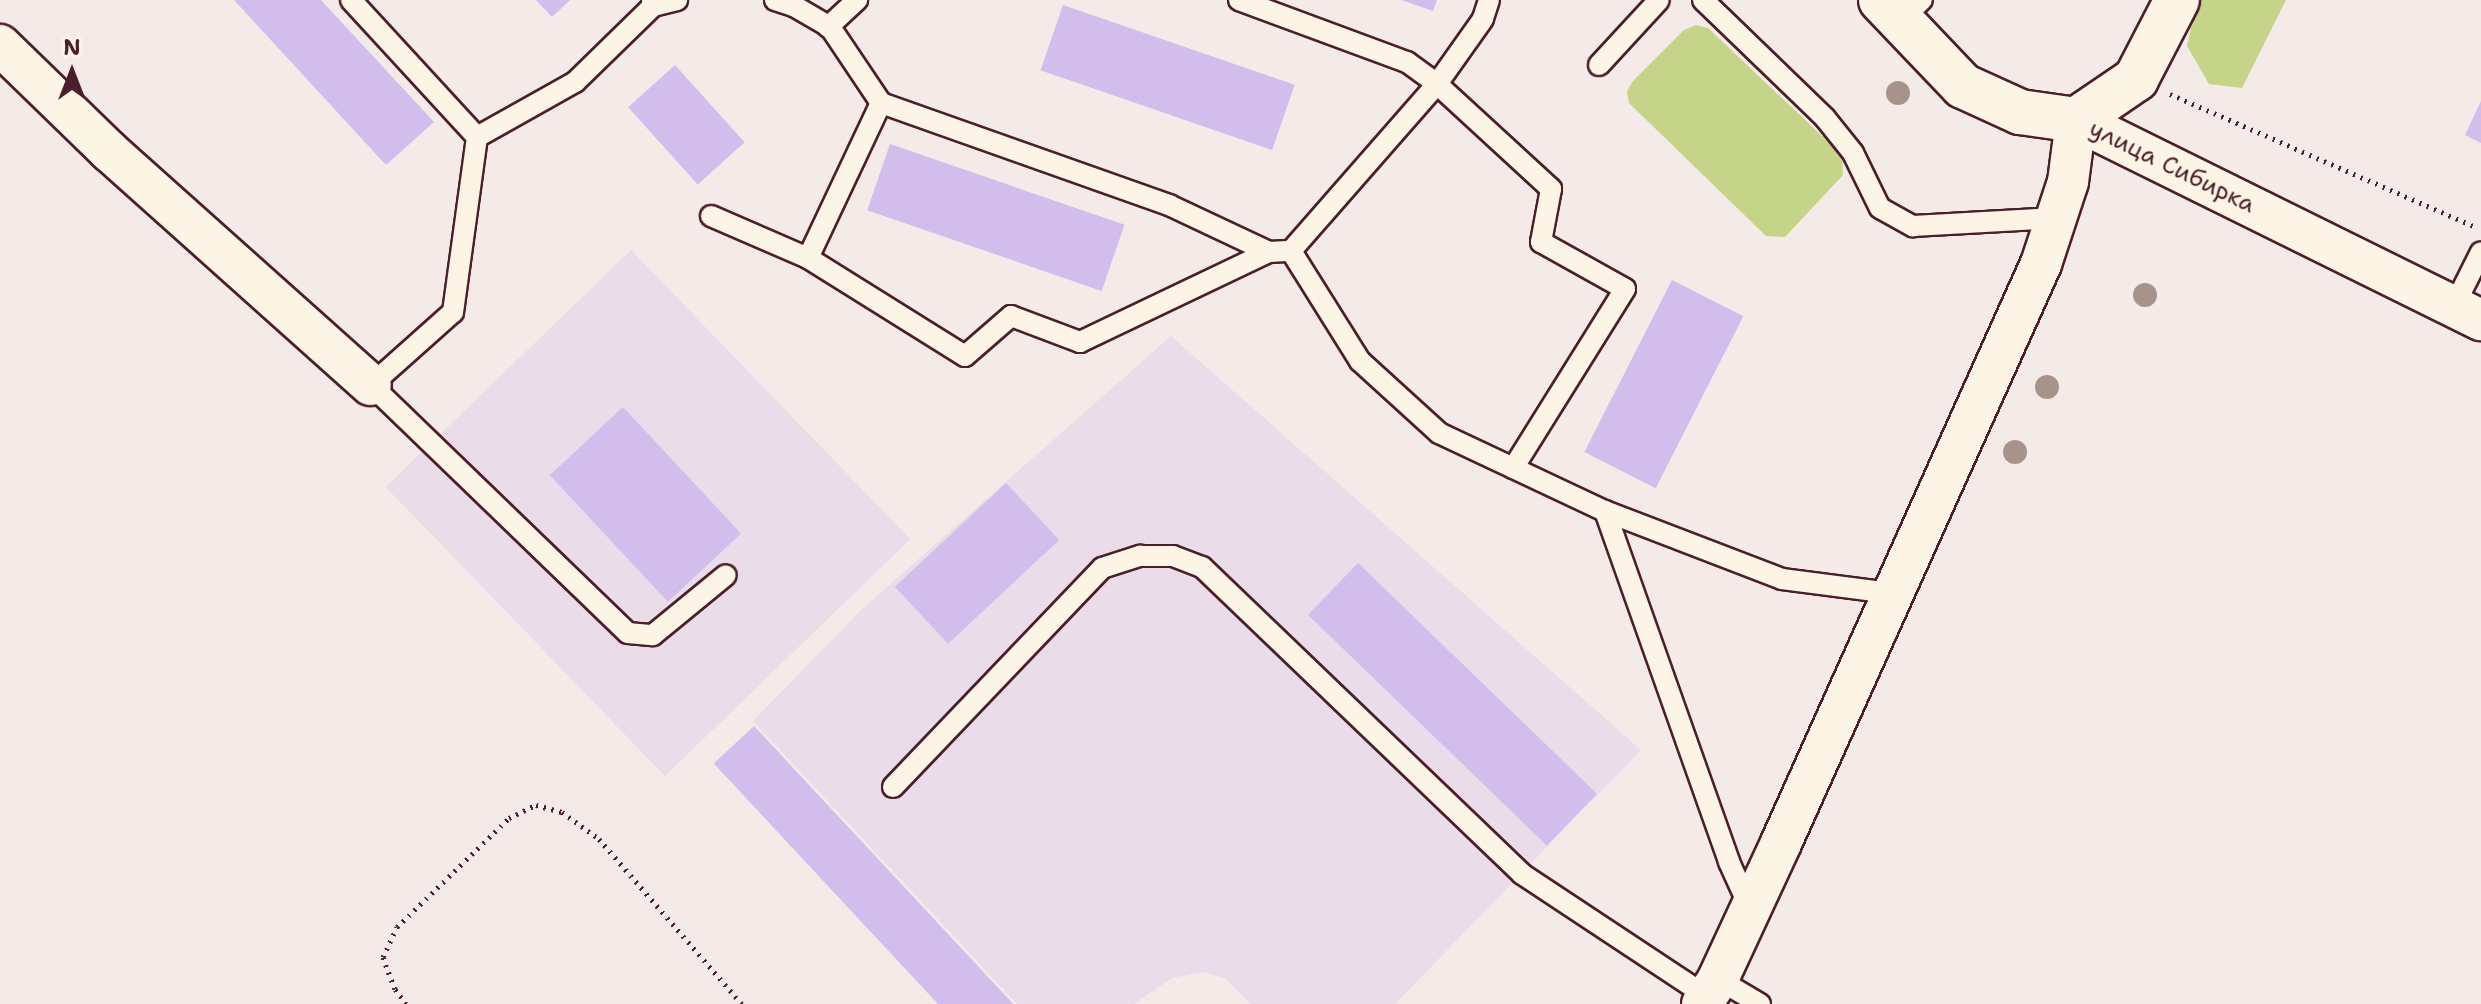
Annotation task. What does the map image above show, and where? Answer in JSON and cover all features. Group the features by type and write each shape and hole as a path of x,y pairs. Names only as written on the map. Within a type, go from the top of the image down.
{"street":[{"path":"1709,993 2041,264 2068,182 2076,120 2136,79 2177,0"},
{"name":"улица Сибирка","path":"1901,7 1963,86 2020,112 2076,120 2468,313"},
{"path":"0,45 109,151 371,385"}],"lane":[{"path":"351,0 477,137"},
{"path":"477,137 575,82 652,3 677,0"},
{"path":"775,0 794,6 828,27 881,103 1169,205 1269,252"},
{"path":"828,27 857,0"},
{"path":"1239,0 1407,62 1437,84 1551,189 1541,242 1625,289 1513,468"},
{"path":"711,216 808,258 965,356 1011,316 1080,342 1269,252 1291,251 1437,84 1483,19 1489,0"},
{"path":"1599,65 1659,0"},
{"path":"1703,0 1825,118 1853,153 1880,208 1913,226 2056,218"},
{"path":"808,258 881,103"},
{"path":"477,137 453,312 371,385 628,633 653,635 726,575"},
{"path":"1291,251 1360,361 1439,433 1605,511 1782,579 1890,593"},
{"path":"2468,313 2481,252"},
{"path":"1605,511 1729,862 1750,908"},
{"path":"893,787 1102,568 1140,556 1173,556 1202,567 1522,874 1709,993 1760,1004"}],"path":[{"path":"2136,79 2481,230"},
{"path":"406,1004 395,989 383,957 397,927 509,818 536,805 562,812 599,839 742,1004"}],"shaded area":[{"path":"631,250 910,539 665,776 386,487"},
{"path":"1171,336 1641,750 1395,1004 1251,1004 1225,978 1203,972 1172,978 1134,1004 1017,1004 753,721 861,610"}],"green space":[{"path":"2197,0 2286,0 2242,88 2209,84 2187,46"},
{"path":"1696,25 1708,28 1842,155 1843,175 1785,237 1766,236 1629,103 1627,91 1633,81 1684,30"}],"building":[{"path":"234,0 321,0 434,122 386,165"},
{"path":"536,0 570,0 552,17"},
{"path":"1401,0 1437,0 1433,11"},
{"path":"1063,5 1295,85 1272,150 1041,70"},
{"path":"675,65 745,142 698,184 628,107"},
{"path":"2481,101 2481,143 2465,135"},
{"path":"890,144 1124,225 1102,291 867,210"},
{"path":"1672,280 1743,316 1656,488 1584,452"},
{"path":"623,407 741,534 668,602 550,475"},
{"path":"1006,483 1059,540 948,644 895,587"},
{"path":"1358,563 1597,794 1547,845 1308,615"},
{"path":"754,726 1013,1004 938,1004 714,764"}]}
